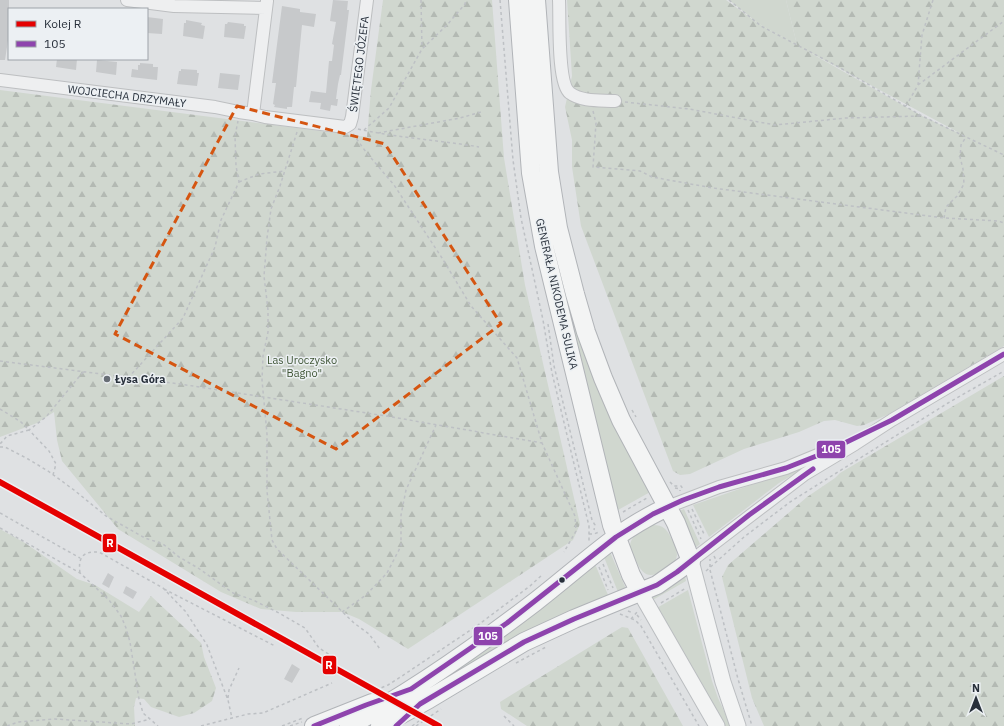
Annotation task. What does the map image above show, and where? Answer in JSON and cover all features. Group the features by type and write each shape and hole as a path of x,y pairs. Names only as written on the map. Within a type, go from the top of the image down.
{"highway":[{"name":"GENERAŁA NIKODEMA SULIKA","path":"516,0 526,98 531,173 544,246 609,534 640,592"},
{"name":"GENERAŁA NIKODEMA SULIKA","path":"536,0 549,172 560,234 574,294 594,352 621,420 698,566"},
{"path":"384,719 405,686 507,623 609,534 637,523 667,506"},
{"path":"348,726 384,719 430,703 489,662 536,636 574,618 657,585 698,566"},
{"path":"314,726 384,719"}],"main road":[{"path":"698,566 724,682 738,726"},
{"path":"640,592 717,726"}],"street":[{"path":"127,0 188,6 267,4 253,114"},
{"name":"ŚWIĘTEGO JÓZEFA","path":"253,114 265,118 341,128 347,127 350,124 367,0"},
{"path":"559,0 561,63 565,84 570,94 591,100 615,101"},
{"name":"WOJCIECHA DRZYMAŁY","path":"0,80 150,98 253,114"},
{"path":"698,566 805,474 892,420 1004,354"},
{"path":"667,506 719,487 786,468 824,453 892,420"}],"path":[{"path":"421,0 422,49"},
{"path":"364,130 389,108 422,49 466,4 466,0"},
{"path":"729,0 761,26 837,66 922,116 1004,155"},
{"path":"918,85 922,35 933,0"},
{"path":"906,106 918,85 1004,21"},
{"path":"591,100 596,123 593,167 640,172 652,177 714,188 944,218 998,221 1004,223"},
{"path":"615,101 689,109 775,125 846,118 922,116"},
{"path":"128,378 183,318 215,247 221,220 239,182 236,166 235,143 239,112"},
{"path":"376,133 460,118 481,112"},
{"path":"300,122 285,171 271,209 264,276 268,310 268,332 263,356 262,380 268,454 267,491 272,540 276,549 354,623 369,634 380,649"},
{"path":"347,127 376,133 479,147"},
{"path":"347,127 394,185 442,258 471,306 517,358 542,443 575,516 576,531 564,552"},
{"path":"944,218 946,207 957,196 964,184 963,169 960,157 960,145 966,137"},
{"path":"239,182 259,174 285,171"},
{"path":"0,361 180,384 386,416 542,443"},
{"path":"698,566 717,562 744,538 790,502 948,403 1004,371"},
{"path":"0,444 7,436 29,430 46,417 82,372"},
{"path":"0,409 21,422 49,452 56,464 53,475"},
{"path":"342,612 366,595 386,573 401,546 401,515 406,490 436,425"},
{"path":"0,447 5,447 28,459 74,490 106,516 145,538 163,544 179,557 198,568 233,593 253,600 305,628 319,648 330,655"},
{"path":"670,482 674,486 681,486 684,491"},
{"path":"676,488 680,489 680,491"},
{"path":"619,514 648,497"},
{"path":"690,505 707,540"},
{"path":"686,506 703,543"},
{"path":"0,513 81,558"},
{"path":"0,528 80,573 109,600 121,616 130,642 143,713 158,726"},
{"path":"589,534 609,534"},
{"path":"80,573 79,563 81,558 86,554 93,552 105,554 163,588 275,646"},
{"path":"713,554 717,562"},
{"path":"709,558 710,567"},
{"path":"601,559 615,593"},
{"path":"597,562 610,595"},
{"path":"710,570 736,672 752,726"},
{"path":"405,686 478,625 530,586 542,574 543,576"},
{"path":"706,576 711,576"},
{"path":"660,604 688,586"},
{"path":"163,588 186,612 208,645 228,700 232,718"},
{"path":"631,619 638,611"},
{"path":"618,613 641,626 699,726"},
{"path":"512,666 551,645"},
{"path":"228,700 229,690 239,668"},
{"path":"201,726 248,714 263,713 332,683"},
{"path":"416,726 430,703"},
{"path":"504,716 514,726"},
{"path":"7,726 18,722 55,719 131,724 150,719"}],"highlighted area":[{"path":"237,106 385,144 501,324 336,449 115,334"}],"green space":[{"name":"Las Uroczysko \"Bagno\"","path":"383,0 492,0 504,158 525,285 580,524 573,540 408,649 359,619 342,612 296,612 261,609 221,592 118,529 62,461 57,440 54,412 37,423 0,437 0,90 367,137 371,90"},
{"path":"523,0 529,0 547,200 652,491 618,510 579,352 566,315 541,200"},
{"path":"567,0 726,0 759,24 797,45 786,0 1004,0 1004,346 887,415 864,425 857,426 835,420 824,421 799,432 744,449 690,474 680,475 673,471 581,226 572,167 572,140 565,107 572,76","holes":["800,47 965,136 922,116"]},
{"path":"729,0 786,0 797,45 759,24"},
{"path":"1004,376 1004,726 764,726 752,698 722,577 728,565 807,497 840,473"},
{"path":"809,465 779,483 709,537 693,505"},
{"path":"684,509 700,544 694,549 677,512"},
{"path":"653,525 662,527 666,530 674,544 677,555 676,560 671,566 659,573 651,575 644,573 641,570 630,547 632,539 641,530"},
{"path":"0,529 25,543 77,579 95,585 139,612 151,596 201,643 204,657 216,688 212,701 194,713 179,717 151,707 144,699 136,698 134,707 135,726 0,726"},
{"path":"610,552 626,589 618,592 604,557"},
{"path":"595,564 608,595 549,620 494,649 422,694"},
{"path":"685,576 686,581 651,601 649,597"},
{"path":"688,590 712,681 731,726 724,726 655,609"},
{"path":"622,627 628,628 683,726 527,726 501,709 500,702"}],"building":[{"path":"0,0 9,0 8,40 5,60 0,60"},
{"path":"333,0 348,1 347,10 349,10 341,75 336,99 338,99 337,106 331,105 330,111 320,109 321,103 309,102 311,91 326,93 329,61 332,61 334,45 332,44 336,22 330,21"},
{"path":"282,6 300,9 300,12 316,14 314,27 302,25 296,87 294,87 292,107 287,107 287,109 274,107 275,105 273,104 276,83 272,83"},
{"path":"148,17 163,19 162,34 148,33"},
{"path":"186,20 202,23 201,25 205,26 203,39 183,36 184,23 186,23"},
{"path":"228,22 244,24 244,26 246,26 244,39 224,37 225,24"},
{"path":"57,60 77,60 76,70 56,67"},
{"path":"97,60 117,62 116,75 96,72"},
{"path":"140,63 153,64 153,67 158,67 157,80 131,77 132,69 138,70 138,65 140,65"},
{"path":"181,69 197,70 197,73 199,73 197,86 177,84 179,71 181,71"},
{"path":"220,73 240,75 238,90 218,88"},
{"path":"108,573 114,577 109,588 102,584"},
{"path":"126,586 137,592 133,599 123,593"},
{"path":"292,664 300,669 292,683 284,679"}],"rail line":[{"name":"R","path":"0,482 439,726"}],"transit line":[{"name":"105","path":"314,726 411,689 507,623 616,537 653,514 683,500 719,487 786,468 824,453 892,420 1004,354"},
{"name":"105","path":"396,726 420,704 524,642 574,619 657,585 677,572 749,515 813,469"}],"place":[{"name":"Łysa Góra","path":"107,379"}]}
